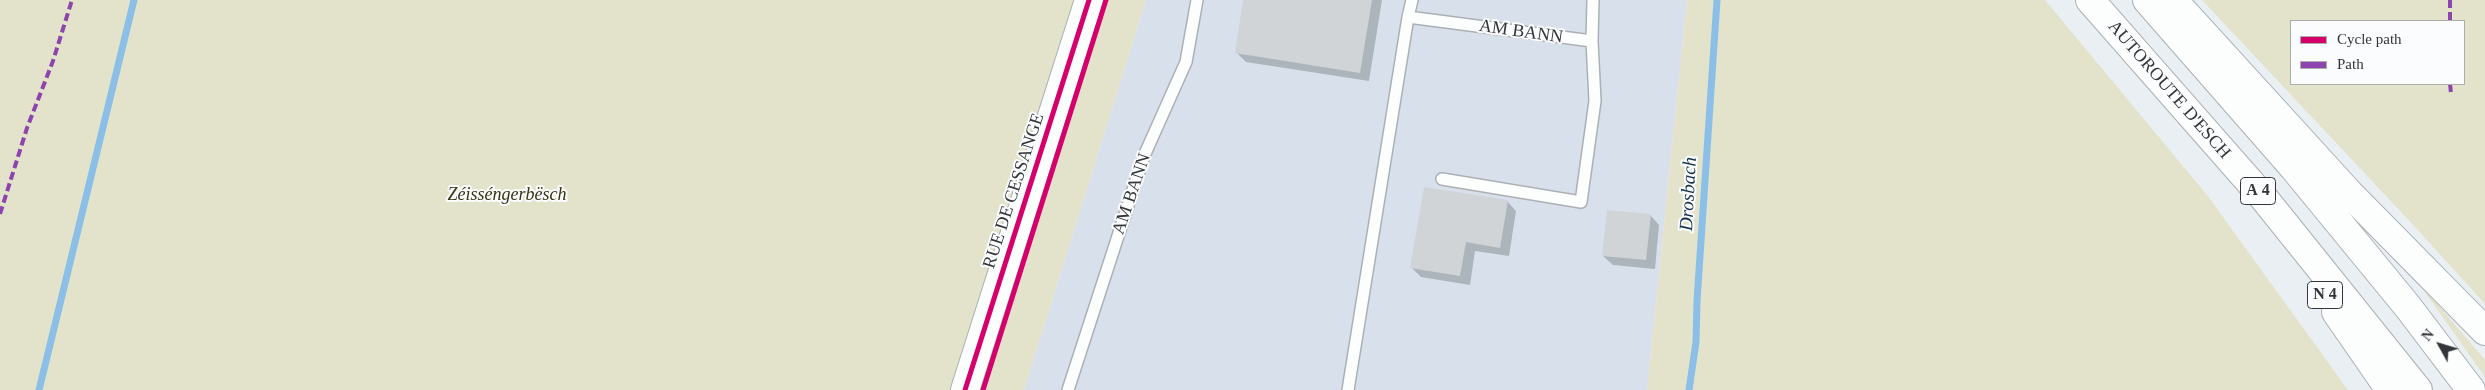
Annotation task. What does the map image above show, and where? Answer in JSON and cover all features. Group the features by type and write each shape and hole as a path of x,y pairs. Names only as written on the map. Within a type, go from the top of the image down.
{"main road":[{"name":"RUE DE CESSANGE","path":"965,390 1089,0"},
{"name":"AUTOROUTE D'ESCH","path":"2090,0 2263,197 2418,390"},
{"name":"A 4","path":"2147,0 2300,176 2408,307 2470,390"},
{"path":"2173,0 2349,193 2485,331"},
{"name":"N 4","path":"2263,197 2335,311 2390,390"}],"lane":[{"name":"AM BANN","path":"1068,390 1144,156 1186,62 1196,0"},
{"path":"1348,390 1412,0"},
{"path":"1442,180 1581,202 1595,101 1592,41 1593,0"},
{"name":"AM BANN","path":"1408,17 1592,41"}],"shaded area":[{"path":"1146,0 1687,0 1647,390 1024,390"}],"green space":[{"name":"Zéisséngerbësch","path":"0,0 1146,0 1024,390 0,390"},
{"path":"1687,0 2045,0 2207,195 2348,390 1647,390"},
{"path":"2202,0 2485,0 2485,304 2416,228"},
{"path":"2415,278 2485,360 2485,377"}],"building":[{"path":"1243,0 1372,0 1360,73 1235,53"},
{"path":"1424,187 1508,200 1500,248 1466,242 1460,276 1410,268"},
{"path":"1607,210 1651,214 1646,260 1602,256"}],"waterway":[{"path":"39,390 134,0"},
{"name":"Drosbach","path":"1689,390 1696,342 1697,301 1717,0"}],"marked path":[{"path":"0,214 27,128 53,61 72,0"},
{"path":"2450,0 2450,20"},
{"path":"2450,85 2451,93"}],"cycle path":[{"path":"965,390 1089,0"},
{"path":"983,390 1106,0"}]}
